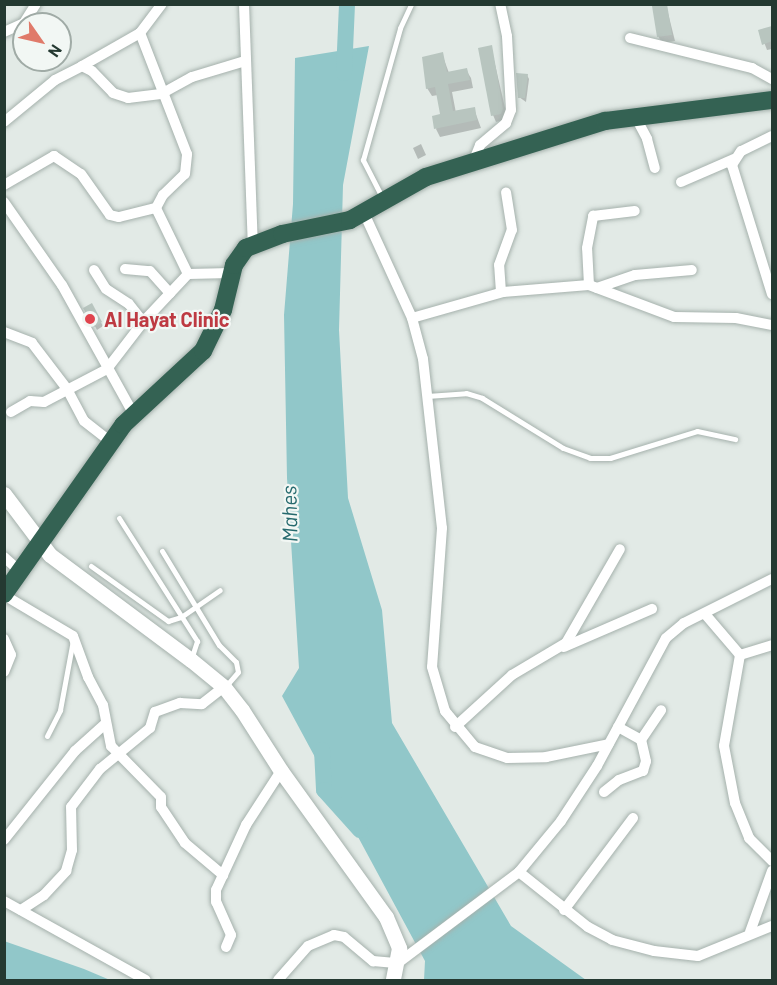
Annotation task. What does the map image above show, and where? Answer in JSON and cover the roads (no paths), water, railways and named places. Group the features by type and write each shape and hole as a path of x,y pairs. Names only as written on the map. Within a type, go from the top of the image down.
{"highway":[{"path":"4,595 41,547 110,441 133,413 180,376 203,351 223,310 231,273 240,255 253,244 282,234 357,216 426,177 474,160 634,116 772,100"}],"street":[{"path":"4,32 24,23 36,4"},
{"path":"4,122 55,80 140,33 162,4"},
{"path":"244,4 253,244"},
{"path":"474,160 480,145 501,128 511,110 500,4"},
{"path":"4,185 54,156 81,174 110,215 119,217 156,208 163,195 185,174 187,154 173,111 161,94 140,33"},
{"path":"630,38 752,68 772,79"},
{"path":"82,66 120,96 161,94 192,77 245,61"},
{"path":"634,116 647,139 655,168"},
{"path":"681,182 734,159 741,151 772,136"},
{"path":"734,159 733,172 772,294"},
{"path":"501,292 499,265 512,230 506,192"},
{"path":"4,202 62,285 133,413"},
{"path":"156,208 188,274"},
{"path":"593,286 587,248 593,216 635,211"},
{"path":"357,216 412,318 423,358 442,528 432,667 438,695 455,727 475,747 507,758 546,757 609,744"},
{"path":"124,269 150,271 170,293"},
{"path":"94,270 106,289 129,304 143,321"},
{"path":"412,318 501,292 593,286 635,275 692,270"},
{"path":"11,412 30,401 44,402 107,369 143,321 188,274 231,273"},
{"path":"593,286 674,316 736,318 772,325"},
{"path":"4,332 33,344 67,389 84,421 110,441"},
{"path":"4,494 41,547 224,687 386,917 399,948 393,981"},
{"path":"555,651 573,634 620,549"},
{"path":"4,557 22,573"},
{"path":"278,981 308,946 334,935 344,936 373,961 398,963 519,872 561,820 609,744 666,638 675,628 772,579"},
{"path":"4,595 74,636 88,677 103,705 111,746 161,796 161,807 185,843 223,875"},
{"path":"455,727 512,675 555,651 652,609"},
{"path":"705,614 740,655"},
{"path":"4,672 11,655 5,640"},
{"path":"740,655 772,645"},
{"path":"740,655 724,746 735,803 749,838 772,861"},
{"path":"21,910 44,895 66,871 72,850 71,807 79,792 118,752 150,728 155,712 180,703 202,704 224,687"},
{"path":"604,792 619,780 643,771 646,761 641,740 661,710"},
{"path":"4,840 75,751 105,724"},
{"path":"618,727 641,740"},
{"path":"226,947 229,926 216,902 223,875 246,825 281,771"},
{"path":"564,910 633,818"},
{"path":"750,932 772,871"},
{"path":"519,872 564,910 606,937 654,951 698,956 714,952 750,932 772,926"},
{"path":"4,901 146,981"}],"lane":[{"path":"383,201 363,160 400,28 411,4"},
{"path":"427,396 466,393 482,398 563,448 590,458 610,458 697,431 735,439"},
{"path":"119,518 197,641 190,660"},
{"path":"162,551 219,645 238,666 235,678 224,687"},
{"path":"91,566 163,619 181,617 220,590"},
{"path":"47,736 60,710 74,636"}],"water":[{"path":"369,46 343,185 339,330 348,498 382,610 392,723 511,926 586,980 424,980 425,961 282,696 299,668 287,478 284,315 293,204 295,58"},
{"path":"4,941 84,969 110,980 5,980"}],"waterway":[{"name":"Mahes","path":"344,73 347,4"},
{"name":"Mahes","path":"322,750 324,790 360,830"}],"place":[{"name":"Al Hayat Clinic","path":"90,319"}]}
